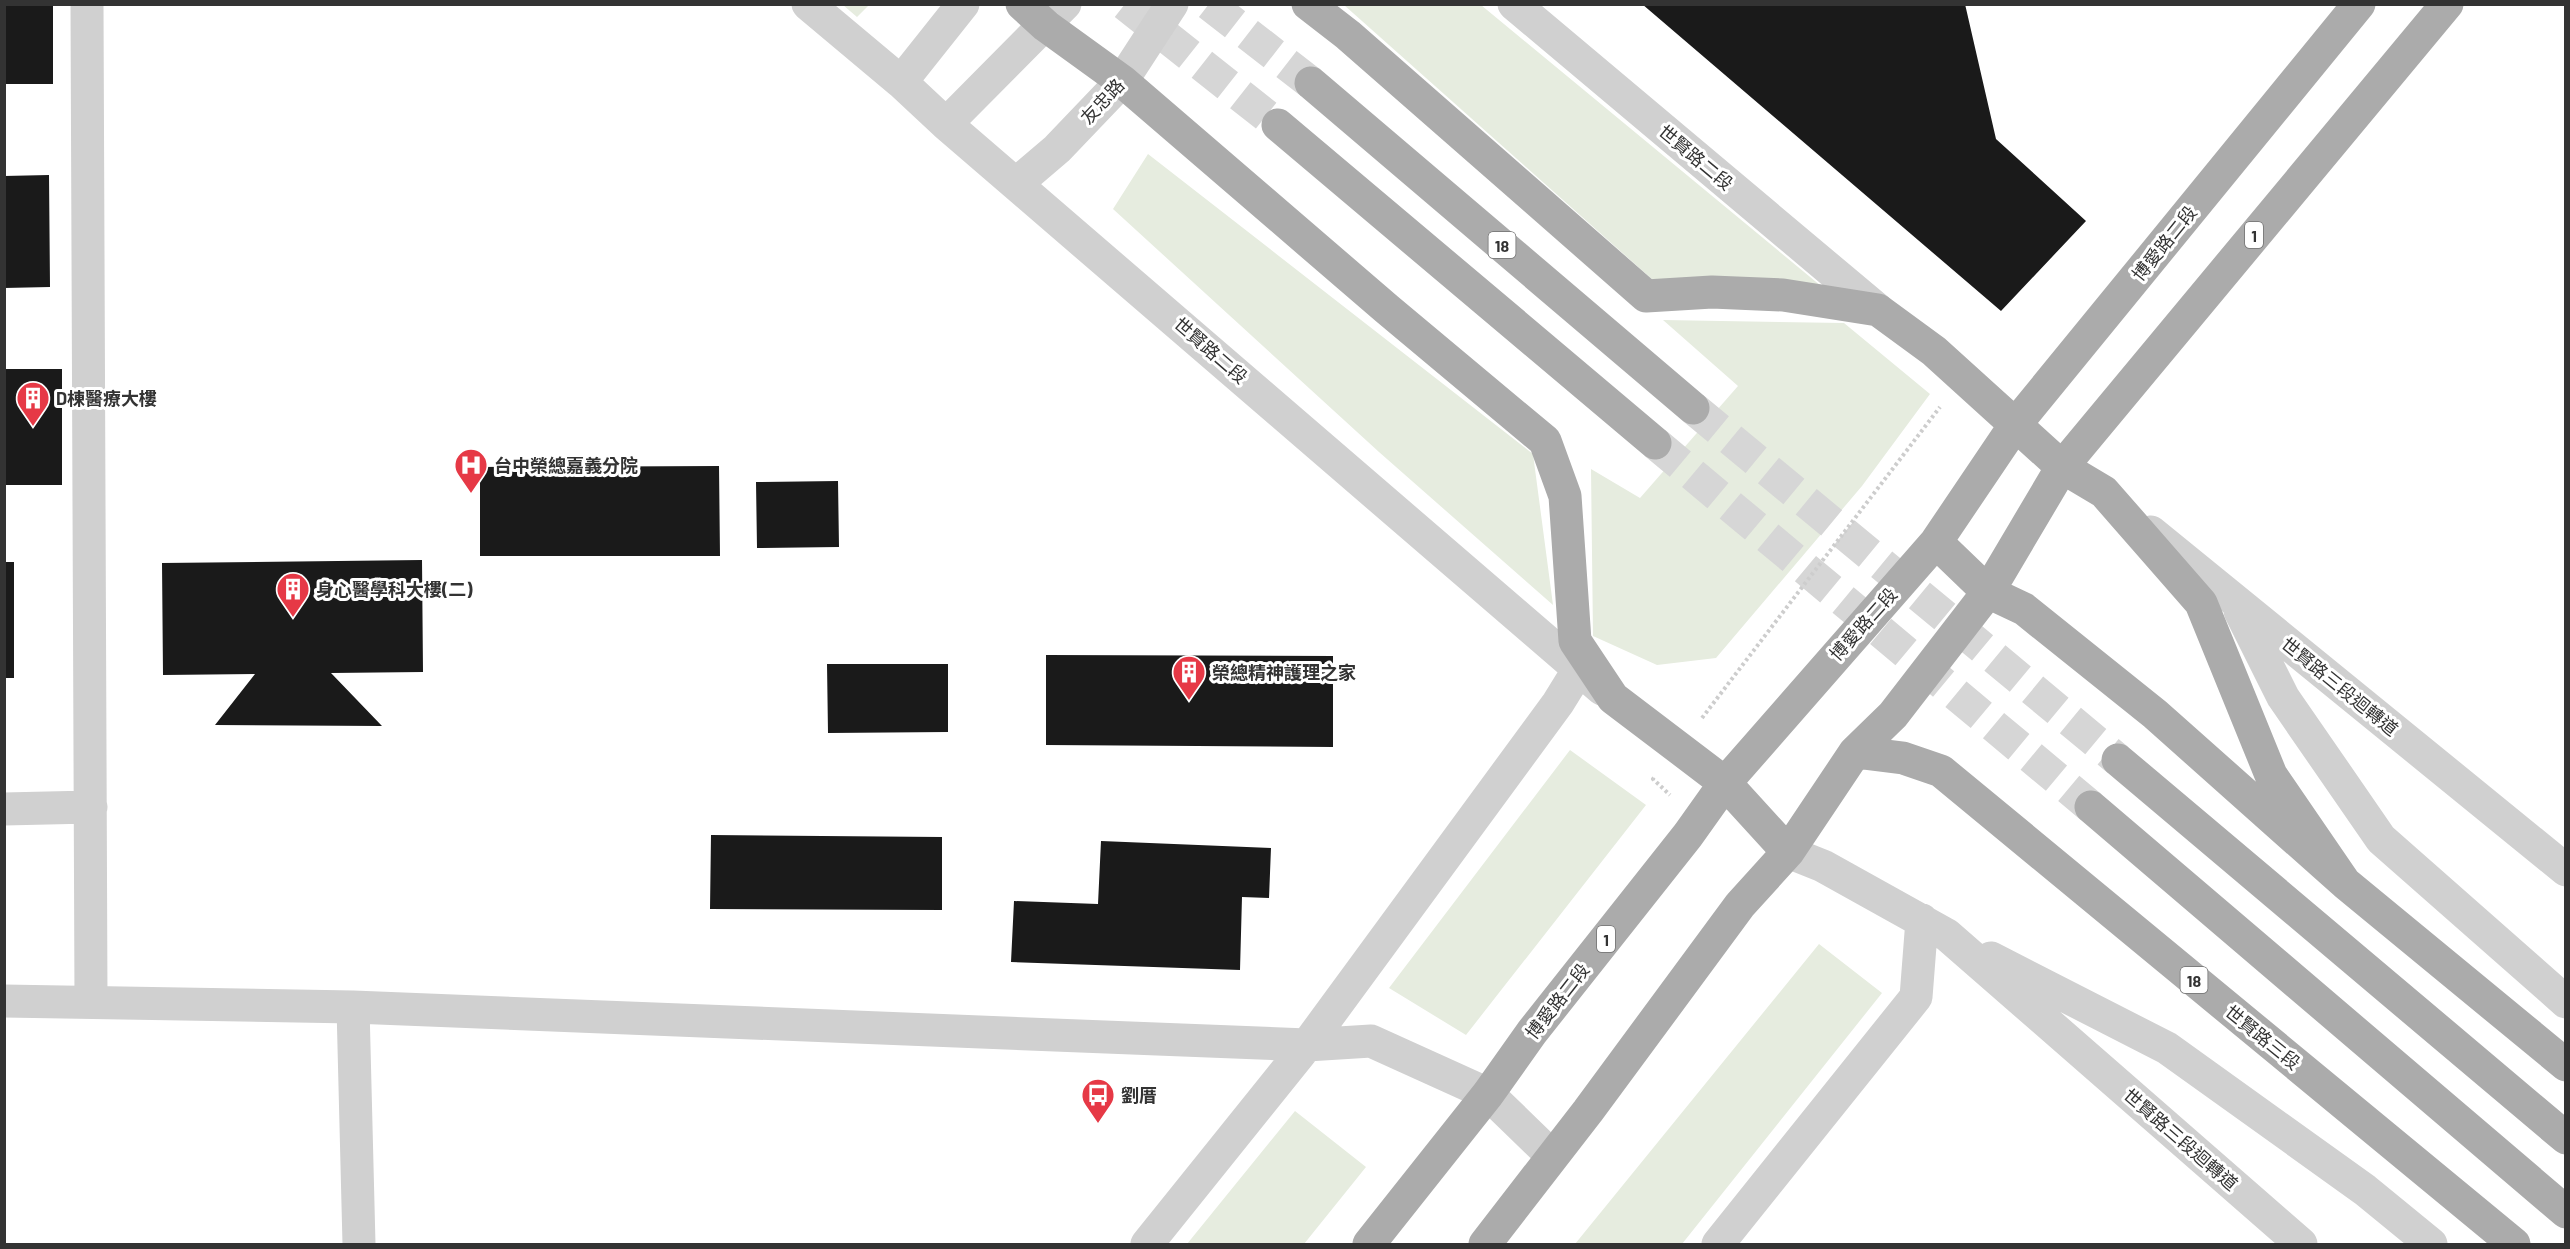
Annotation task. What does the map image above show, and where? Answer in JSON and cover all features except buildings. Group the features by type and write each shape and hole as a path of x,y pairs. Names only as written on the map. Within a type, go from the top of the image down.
{"main road":[{"path":"1308,4 1348,35 1646,296 1712,292 1783,295 1878,310 1934,351 2062,466 2104,492 2201,603 2271,775 2345,883"},
{"name":"博愛路二段","path":"1369,1245 1488,1095 1532,1032 1688,835 1725,783 1936,542 2015,425 2359,4"},
{"name":"1","path":"1485,1245 1740,905 1788,852 1855,752 1893,715 1988,592 2062,466 2447,4"},
{"path":"1044,12 1387,309 1545,441 1565,496 1575,641 1613,698 1725,783 1788,852"},
{"name":"18","path":"1311,83 1693,408"},
{"path":"1278,125 1655,443"},
{"path":"1936,542 1988,592 2024,609 2155,714 2345,883 2565,1065"},
{"name":"世賢路三段","path":"1855,752 1903,758 1941,771 2514,1245"},
{"path":"2118,760 2565,1138"},
{"path":"2091,807 2565,1212"}],"street":[{"path":"87,4 91,1001"},
{"name":"世賢路二段","path":"808,4 1613,698"},
{"path":"901,82 963,4"},
{"name":"友忠路","path":"1016,183 1057,149 1122,81 1172,4"},
{"name":"世賢路二段","path":"1514,4 1878,310"},
{"path":"946,124 1044,12"},
{"name":"世賢路三段迴轉道","path":"2114,501 2565,870"},
{"path":"2236,601 2283,697 2381,839 2565,1002"},
{"path":"1147,1245 1307,1045 1558,703 1579,669"},
{"path":"4,809 91,807"},
{"path":"1788,852 1823,866 1934,928 2167,1048 2365,1190 2431,1245"},
{"path":"1718,1245 1916,997 1934,928"},
{"name":"世賢路三段迴轉道","path":"1934,928 2301,1245"},
{"path":"4,1001 353,1007 1307,1045 1371,1041 1488,1095 1552,1156"},
{"path":"353,1007 359,1245"}],"shaded area":[{"path":"843,5 869,5 857,17"},
{"path":"1344,5 1481,5 1821,286 1654,281"},
{"path":"1148,154 1533,454 1553,605 1379,452 1113,209"},
{"path":"1663,320 1844,323 1930,394 1862,486 1716,658 1657,665 1593,636 1591,469 1640,498 1738,386"},
{"path":"1570,750 1646,805 1466,1035 1389,988"},
{"path":"1819,944 1882,993 1682,1244 1575,1244"},
{"path":"1295,1111 1366,1167 1304,1244 1187,1244"}],"tunnel":[{"path":"1125,4 1278,125"},
{"path":"1209,4 1311,83"},
{"path":"1693,408 2118,760"},
{"path":"1655,443 2091,807"}],"place":[{"name":"D棟醫療大樓","path":"33,427"},
{"name":"台中榮總嘉義分院","path":"471,494"},
{"name":"身心醫學科大樓(二)","path":"293,618"},
{"name":"榮總精神護理之家","path":"1189,701"},
{"name":"劉厝","path":"1098,1124"}]}
